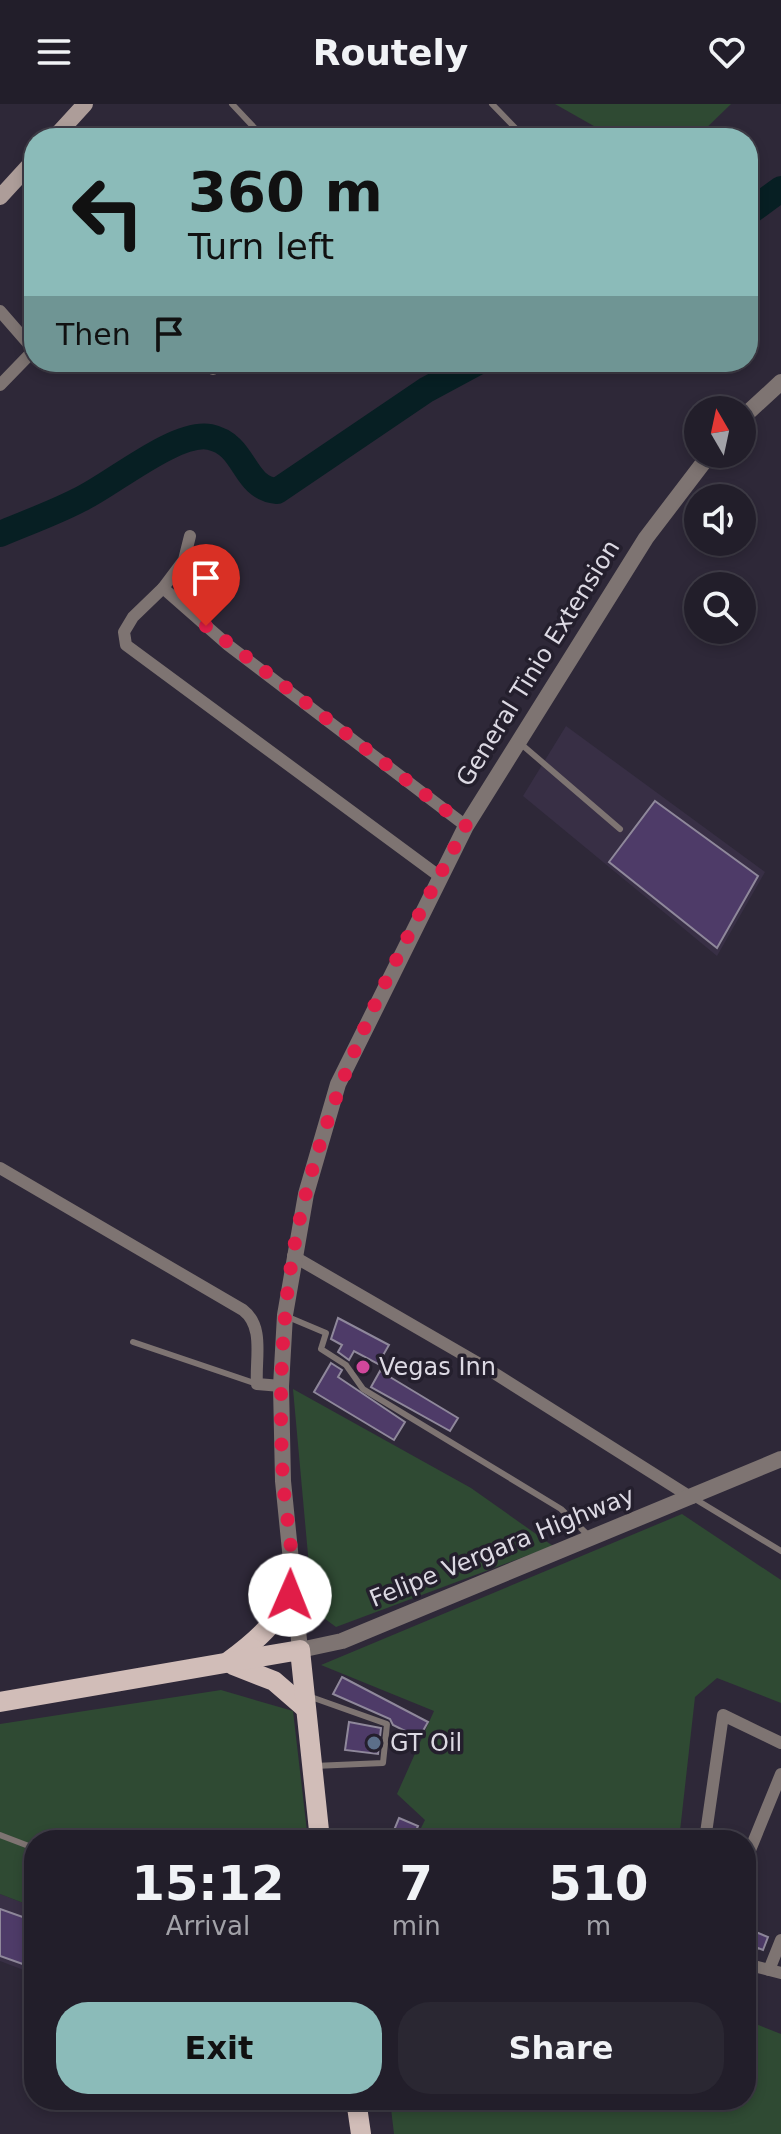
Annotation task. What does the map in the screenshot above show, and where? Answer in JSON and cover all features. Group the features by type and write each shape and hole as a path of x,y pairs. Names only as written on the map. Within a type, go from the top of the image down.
{"main road":[{"path":"63,128 85,104"},
{"path":"0,197 24,171"},
{"path":"226,1663 270,1627 290,1595 293,1577"},
{"name":"Felipe Vergara Highway","path":"0,1702 300,1650"},
{"name":"General Tinio Extension","path":"300,1650 319,1830"},
{"path":"226,1663 274,1681 304,1701"},
{"path":"357,2110 361,2134"}],"street":[{"path":"0,311 24,339"},
{"path":"0,385 24,360"},
{"path":"756,405 781,382"},
{"name":"General Tinio Extension","path":"300,1650 283,1481 281,1386 285,1315 306,1194 338,1084 466,826 521,744 646,538 699,468"},
{"path":"190,536 184,560 163,588 133,617 124,632 126,645 439,876"},
{"path":"163,588 228,645 466,826"},
{"path":"0,1168 253,1317 258,1329 257,1384 281,1386"},
{"path":"293,1256 483,1366 692,1498"},
{"name":"Felipe Vergara Highway","path":"300,1650 342,1641 781,1459"},
{"path":"706,1830 723,1715 781,1743"},
{"path":"756,1835 781,1774"},
{"path":"775,1972 781,1940"}],"lane":[{"path":"232,104 255,128"},
{"path":"492,104 515,128"},
{"path":"521,744 620,829"},
{"path":"285,1315 326,1333 321,1349 346,1365 363,1389 561,1509 592,1538"},
{"path":"133,1342 257,1384"},
{"path":"692,1498 781,1551"},
{"path":"304,1701 387,1724 383,1763 311,1766"},
{"path":"0,1835 24,1844"}],"shaded area":[{"path":"566,726 765,872 717,956 523,796"},
{"path":"0,1894 24,1903 24,1970 0,1961"}],"green space":[{"path":"555,104 731,104 706,128 597,128"},
{"path":"293,1389 471,1488 553,1546 336,1627 313,1610"},
{"path":"682,1514 781,1580 781,1703 717,1678 695,1697 680,1830 420,1830 425,1820 397,1794 434,1711 321,1665"},
{"path":"221,1690 293,1711 307,1830 24,1830 24,1903 0,1894 0,1724"},
{"path":"756,2024 781,2034 781,2134 394,2134 391,2110 756,2110"}],"building":[{"path":"655,801 758,876 717,948 609,862"},
{"path":"338,1318 389,1345 378,1364 354,1351 349,1360 338,1352 342,1345 331,1339"},
{"name":"Vegas Inn","path":"331,1363 342,1370 338,1377 405,1422 394,1440 314,1392"},
{"path":"380,1371 458,1418 450,1431 371,1387"},
{"path":"342,1677 428,1722 419,1738 393,1725 390,1719 333,1694"},
{"path":"349,1722 381,1728 378,1754 345,1750"},
{"path":"399,1818 418,1826 416,1830 394,1830"},
{"path":"0,1909 24,1917 24,1964 0,1956"},
{"path":"756,1932 768,1937 763,1950 758,1948 756,1952"}],"waterway":[{"path":"758,206 781,189"},
{"path":"0,534 69,505 162,450 196,437 222,441 257,482 277,491 426,390 459,372"}],"place":[{"name":"Vegas Inn","path":"363,1367"},
{"name":"GT Oil","path":"374,1743"}],"route":[{"path":"206,626 466,826 338,1084 306,1194 285,1315 281,1386 283,1481 293,1577 290,1595"}]}
